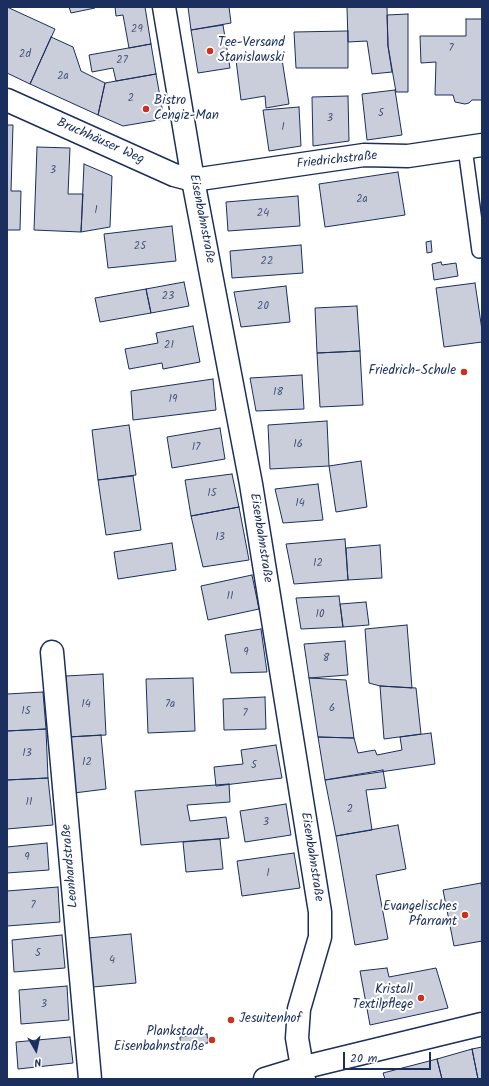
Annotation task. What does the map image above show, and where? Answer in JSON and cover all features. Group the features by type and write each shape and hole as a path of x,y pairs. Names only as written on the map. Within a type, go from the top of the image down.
{"street":[{"name":"Eisenbahnstraße","path":"164,7 193,180 251,484 320,912 320,937 299,1009 297,1038 302,1074"},
{"name":"Bruchhäuser Weg","path":"7,100 174,175 193,180"},
{"name":"Friedrichstraße","path":"193,180 364,155 408,156 474,146"},
{"name":"Leonhardstraße","path":"52,652 90,1079"},
{"path":"265,1079 302,1074 482,1024"}],"lane":[{"path":"474,146 479,251"}],"building":[{"path":"7,7 55,29 30,84 7,73"},
{"path":"69,7 95,7 95,8 71,13"},
{"path":"115,7 145,7 151,44 129,48 123,15 116,16"},
{"path":"188,7 229,7 231,23 191,30"},
{"path":"347,7 387,7 388,46 392,72 372,74 367,41 348,42"},
{"path":"408,14 408,92 396,92 388,46 387,15"},
{"path":"466,19 482,19 482,100 472,100 465,104 455,102 453,95 435,95 436,62 421,63 420,36 466,36"},
{"path":"223,25 230,68 198,73 191,30"},
{"path":"348,31 348,68 296,68 294,32"},
{"path":"51,37 73,47 81,71 105,83 98,115 30,84"},
{"path":"151,44 156,74 116,81 113,68 92,72 89,55"},
{"path":"281,53 289,104 266,108 265,96 241,100 236,60"},
{"path":"156,74 164,119 123,126 98,115 105,83"},
{"path":"395,90 402,135 367,140 362,94"},
{"path":"348,96 349,141 313,146 312,97"},
{"path":"299,107 301,146 269,151 263,110"},
{"path":"7,125 13,125 11,191 21,191 20,230 7,230"},
{"path":"37,147 70,148 68,194 83,194 81,232 34,230"},
{"path":"84,164 112,176 110,227 81,232"},
{"path":"398,172 405,215 325,227 319,184"},
{"path":"298,196 300,226 228,231 226,202"},
{"path":"172,226 176,261 108,268 104,234"},
{"path":"431,241 432,252 427,253 426,242"},
{"path":"301,245 303,273 232,278 230,251"},
{"path":"441,262 442,265 456,263 458,276 434,280 432,264"},
{"path":"184,282 189,306 151,313 146,289"},
{"path":"475,283 482,330 482,342 444,347 436,288"},
{"path":"286,286 290,322 241,327 234,292"},
{"path":"146,289 151,313 100,322 95,298"},
{"path":"357,306 360,351 317,353 315,308"},
{"path":"193,326 200,362 163,369 162,363 129,369 125,349 158,343 156,333"},
{"path":"360,351 363,405 320,407 317,353"},
{"path":"302,375 304,409 256,411 250,378"},
{"path":"213,379 216,410 133,420 131,391"},
{"path":"327,421 329,466 270,469 268,425"},
{"path":"129,425 136,475 98,480 92,430"},
{"path":"220,428 225,459 172,468 167,437"},
{"path":"361,461 367,507 336,512 329,466"},
{"path":"232,474 239,507 191,516 185,480"},
{"path":"133,476 141,530 106,535 98,480"},
{"path":"318,484 323,520 283,523 275,489"},
{"path":"239,507 249,560 203,567 191,516"},
{"path":"345,539 348,580 294,584 286,544"},
{"path":"172,543 176,570 118,579 114,552"},
{"path":"380,545 382,578 348,580 346,548"},
{"path":"252,575 259,609 208,620 201,586"},
{"path":"339,596 343,627 301,629 296,598"},
{"path":"366,602 369,625 343,627 340,604"},
{"path":"407,625 412,688 380,686 369,683 365,629"},
{"path":"261,629 267,672 231,673 225,635"},
{"path":"345,641 348,675 309,678 304,644"},
{"path":"103,674 106,735 68,737 66,676"},
{"path":"193,678 195,731 148,733 146,679"},
{"path":"309,678 346,680 354,738 318,737"},
{"path":"380,686 416,688 421,734 384,739"},
{"path":"43,692 46,729 7,731 7,694"},
{"path":"265,697 266,729 224,730 223,699"},
{"path":"46,729 48,778 7,780 7,731"},
{"path":"431,733 435,764 325,780 318,737 354,738 358,753 375,750 377,755 402,750 400,737"},
{"path":"101,735 106,789 74,793 68,737"},
{"path":"276,745 282,778 216,786 214,767 243,764 241,750"},
{"path":"383,770 386,788 366,790 372,830 336,836 325,780"},
{"path":"48,778 53,825 7,829 7,780"},
{"path":"229,784 230,802 187,805 190,821 226,817 229,838 141,845 135,791"},
{"path":"286,804 291,835 245,842 240,811"},
{"path":"398,825 406,869 376,875 388,939 355,945 336,836"},
{"path":"220,839 223,869 186,872 183,842"},
{"path":"47,843 49,870 7,873 7,847"},
{"path":"294,853 300,888 242,896 237,861"},
{"name":"Evangelisches Pfarramt","path":"481,883 482,941 454,946 443,890"},
{"path":"58,887 60,922 7,926 7,891"},
{"path":"131,934 136,983 93,987 88,938"},
{"path":"62,935 65,968 14,972 12,940"},
{"path":"387,968 389,977 436,968 448,1008 370,1025 360,971"},
{"path":"67,986 69,1020 21,1024 19,990"},
{"path":"207,1034 208,1043 180,1046 180,1037"},
{"path":"70,1037 73,1063 18,1069 16,1042"},
{"path":"482,1047 482,1079 478,1079 472,1049"},
{"path":"472,1049 478,1079 442,1079 437,1059"},
{"path":"437,1059 442,1079 385,1079 383,1073"}],"place":[{"name":"Tee-Versand Stanislawski","path":"210,51"},
{"name":"Bistro Cengiz-Man","path":"146,109"},
{"name":"Friedrich-Schule","path":"464,372"},
{"name":"Evangelisches Pfarramt","path":"465,915"},
{"name":"Kristall Textilpflege","path":"421,998"},
{"name":"Jesuitenhof","path":"231,1020"},
{"name":"Plankstadt Eisenbahnstraße","path":"212,1040"}]}
